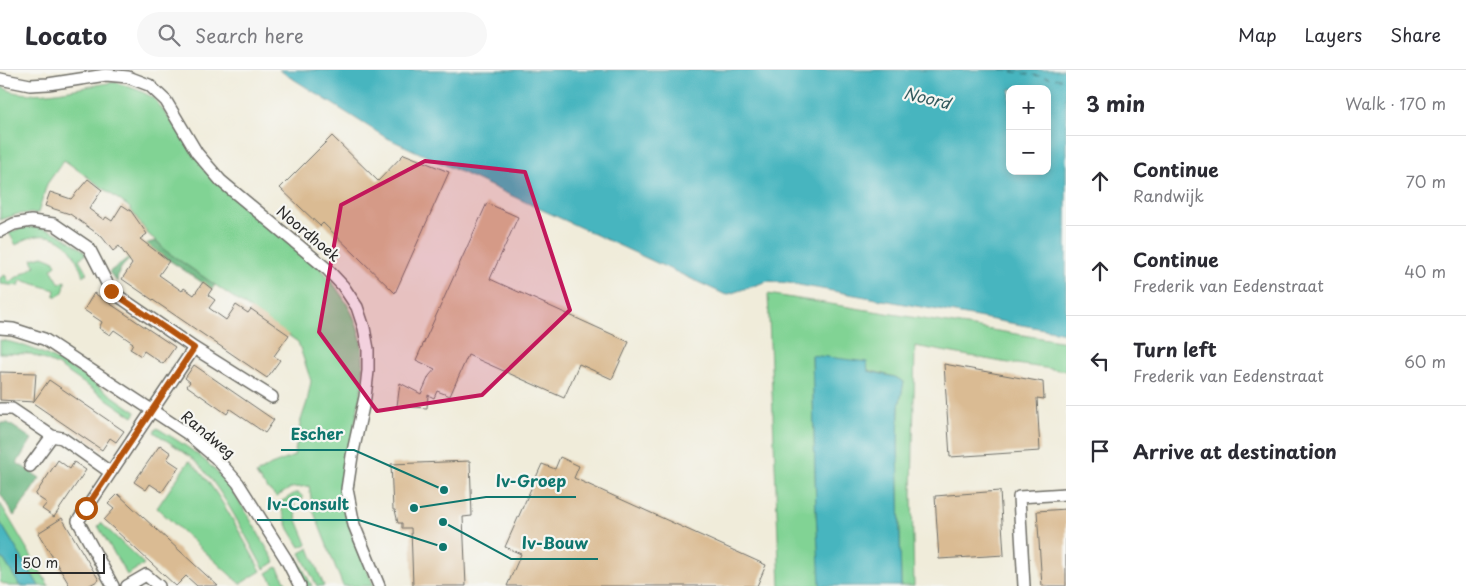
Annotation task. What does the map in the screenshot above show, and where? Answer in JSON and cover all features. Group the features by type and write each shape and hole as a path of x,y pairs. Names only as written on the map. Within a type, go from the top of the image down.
{"street":[{"name":"Noordhoek","path":"0,79 30,85 106,75 128,77 149,85 166,101 197,152 220,181 327,268 343,286 356,307 364,328 368,349 365,397 347,489 354,526 379,586"},
{"path":"0,231 14,224 30,221 54,224 88,248 111,291 194,348 272,397"},
{"name":"Randweg","path":"0,328 12,329 44,339 153,410 195,440 216,458 238,483 286,559 300,586"},
{"path":"113,586 78,520 194,348"},
{"path":"0,409 12,409 52,436 62,438 110,472"},
{"path":"30,466 52,436"},
{"path":"1024,586 1018,497 1066,494"},
{"path":"127,586 146,575 159,586"}],"highlighted area":[{"path":"425,161 525,172 570,310 482,395 377,411 319,332 341,205"}],"green space":[{"path":"115,82 154,98 199,159 322,270 340,293 352,313 363,352 363,372 361,393 342,493 350,529 374,586 343,586 313,510 309,486 291,488 276,497 256,474 271,465 294,456 311,381 298,342 163,249 148,234 129,207 64,160 47,184 38,213 18,214 0,220 0,86 18,93 42,94"},
{"path":"32,227 59,234 83,250 86,254 79,259 87,273 83,276 73,253 61,241 54,238 46,236 31,237 16,245 9,233 21,228"},
{"path":"155,241 163,249 215,285 212,289 148,246 123,265 117,282 109,272 148,243"},
{"path":"43,256 53,260 56,265 51,269 60,284 65,281 64,290 60,295 54,296 55,290 21,280 19,286 0,284 0,278 5,275 9,282 35,266 32,259"},
{"path":"768,294 1066,342 1066,371 1002,362 915,346 912,495 914,586 901,586 898,443 899,406 904,382 895,377 812,355 816,512 821,586 780,586"},
{"path":"0,340 19,344 37,351 71,368 136,412 133,417 57,365 31,354 0,353"},
{"path":"0,423 8,423 32,439 17,463 40,478 14,516 0,493"},
{"path":"157,428 213,468 239,501 275,562 264,569 234,514 208,475 188,455 154,432"},
{"path":"189,461 219,497 261,571 240,584 157,508"},
{"path":"295,493 299,493 303,497 302,500 293,499 297,520 307,544 300,547 289,529 279,503"},
{"path":"0,503 49,586 39,586 0,522"},
{"path":"101,523 144,564 127,575 98,526"},
{"path":"309,548 324,586 317,586 300,553"},
{"path":"296,556 312,586 305,586 292,559"},
{"path":"0,557 4,560 20,586 9,586 0,582"},
{"path":"277,567 288,586 275,586 267,573"}],"water":[{"name":"Noord","path":"279,70 1066,70 1066,333 788,283 768,281 726,295 385,137"},
{"path":"812,355 867,362 868,371 895,377 904,382 899,406 898,443 901,586 821,586 820,584"},
{"path":"0,522 39,586 20,586 4,560 0,557"}],"building":[{"path":"332,136 378,181 404,154 449,172 395,293 323,223 320,226 280,188"},
{"path":"88,179 102,190 89,209 104,220 106,217 112,221 122,205 131,211 147,234 140,239 169,261 159,275 182,291 184,288 194,295 203,282 212,289 208,295 215,300 209,308 226,320 236,305 248,313 251,309 289,335 274,356 280,360 267,378 122,279 132,264 119,246 113,251 102,237 70,214 45,206 50,192 71,199"},
{"path":"487,203 518,217 490,279 629,342 612,379 579,364 564,398 468,355 450,396 437,391 434,398 428,395 427,408 397,406 400,383 421,394 429,376 435,369 416,360"},
{"path":"94,293 175,347 163,364 144,351 141,356 130,349 133,343 114,330 110,335 99,328 102,322 84,310"},
{"path":"944,364 1043,382 1044,399 1037,398 1040,451 950,457"},
{"path":"194,365 274,420 265,433 230,409 227,414 187,386 190,382 185,378"},
{"path":"0,372 36,373 34,401 49,380 124,431 116,442 110,438 102,450 34,402 0,400"},
{"path":"160,445 171,453 167,459 179,467 162,492 150,484 146,490 134,482"},
{"path":"560,457 579,466 574,478 766,565 757,586 507,586 521,554 505,547 542,464 555,469"},
{"path":"58,460 70,469 74,462 86,470 54,517 42,509 47,503 35,495"},
{"path":"470,461 472,516 463,517 466,586 413,586 411,528 402,528 402,523 398,523 395,510 393,510 391,464"},
{"path":"1000,491 1004,555 939,559 935,496"},
{"path":"118,494 218,586 197,586 186,576 176,586 104,520 114,509 108,504"},
{"path":"1066,509 1066,586 1042,586 1037,511"},
{"path":"62,518 99,580 88,586 70,586 38,533"}],"ferry route":[{"path":"1001,70 1066,80"}],"place":[{"name":"Escher","path":"444,490"},
{"name":"Iv-Groep","path":"414,508"},
{"name":"Iv-Bouw","path":"443,522"},
{"name":"Iv-Consult","path":"443,547"}],"route":[{"path":"86,508 194,348 111,291"}]}
